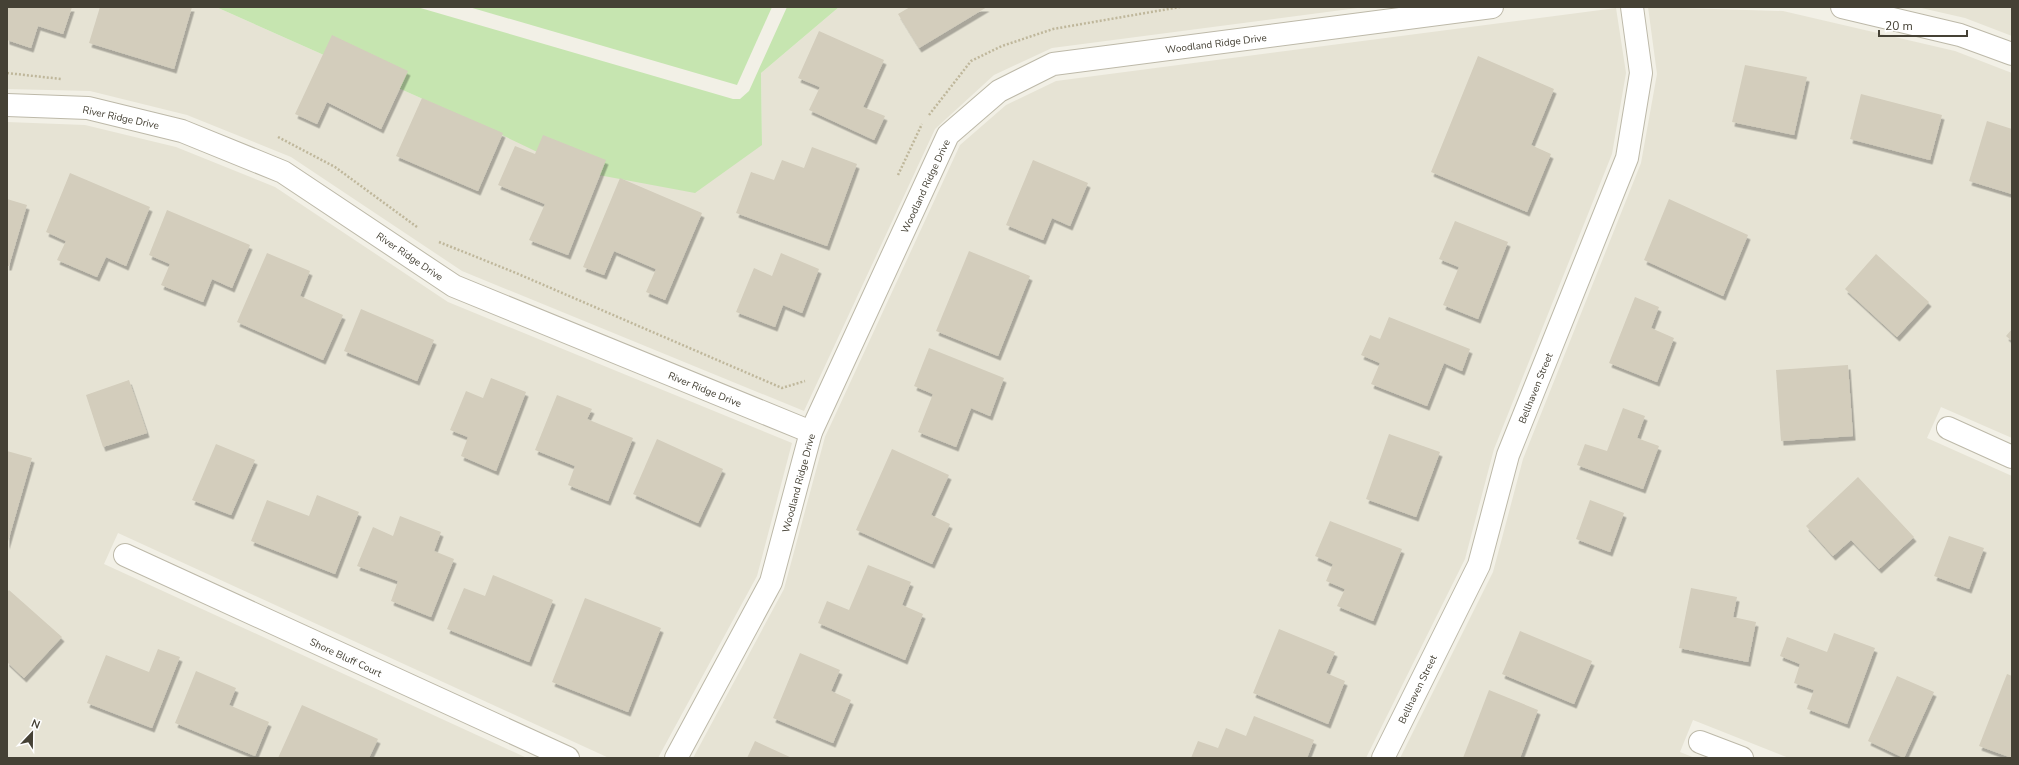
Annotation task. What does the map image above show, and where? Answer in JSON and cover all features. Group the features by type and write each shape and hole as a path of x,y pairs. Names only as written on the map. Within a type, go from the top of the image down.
{"street":[{"name":"Woodland Ridge Drive","path":"676,758 771,582 811,432 948,135 999,90 1053,64 1373,15 1492,7"},
{"name":"Bellhaven Street","path":"1383,758 1479,565 1508,455 1627,158 1642,72 1632,7"},
{"path":"1842,7 1960,35 2012,54"},
{"name":"River Ridge Drive","path":"7,105 96,110 182,131 283,172 454,286 811,432"},
{"path":"1948,428 2012,457"},
{"name":"Shore Bluff Court","path":"125,555 568,758"},
{"path":"1700,742 1742,758"}],"path":[{"path":"928,116 971,61 1002,46 1053,29 1180,7"},
{"path":"896,179 918,129 923,122"},
{"path":"278,137 335,167 419,229"},
{"path":"438,242 516,273 782,388 809,379"}],"shaded area":[{"path":"7,7 216,7 477,123 762,145 761,73 839,7 1365,7 1052,48 994,75 935,129 804,411 462,271 291,157 187,115 90,91 7,89"},
{"path":"1648,7 1783,11 1955,51 2012,73 2012,438 1941,407 1927,438 2012,476 2012,758 1789,758 1693,720 1680,752 1695,758 1400,758 1493,572 1523,459 1641,163 1657,74"},
{"path":"1917,7 2012,7 2012,36 1965,18"},
{"path":"1616,8 1626,73 1612,154 1494,449 1465,559 1366,758 693,758 784,589 825,437 960,145 1006,105 1056,81"},
{"path":"7,122 85,125 176,147 275,187 448,302 792,443 757,576 658,758 609,758 118,533 104,564 527,758 7,758"}],"green space":[{"path":"216,7 417,7 733,99 740,99 749,91 787,7 839,7 761,73 762,145 695,193 577,171 477,123"},
{"path":"469,7 772,7 737,85"}],"building":[{"path":"7,7 72,7 63,34 38,26 31,48 7,40"},
{"path":"100,7 192,7 174,69 89,43"},
{"path":"910,7 987,7 919,48 898,14"},
{"path":"819,31 884,60 863,107 885,116 874,140 809,110 820,87 798,78"},
{"path":"332,35 408,71 381,129 327,102 317,124 295,114"},
{"path":"1478,56 1554,89 1531,145 1551,154 1527,212 1431,172"},
{"path":"1745,65 1807,77 1794,135 1732,122"},
{"path":"1861,94 1942,115 1930,160 1850,139"},
{"path":"422,98 503,133 478,191 396,156"},
{"path":"1987,121 2012,129 2012,194 1969,181"},
{"path":"543,135 606,160 568,255 529,240 545,204 498,185 515,146 535,154"},
{"path":"812,147 857,164 827,246 736,213 751,172 774,180 782,160 804,168"},
{"path":"1033,160 1088,183 1070,226 1052,218 1043,240 1006,225"},
{"path":"70,173 150,207 126,266 106,257 97,277 57,260 66,241 46,232"},
{"path":"620,178 702,213 665,300 646,292 656,269 614,251 604,275 583,267"},
{"path":"7,199 27,205 9,266 7,266"},
{"path":"1669,199 1748,235 1723,296 1644,260"},
{"path":"167,210 250,245 232,288 212,279 203,302 161,285 170,264 149,255"},
{"path":"1455,221 1508,242 1478,319 1443,305 1459,267 1439,259"},
{"path":"969,251 1030,276 998,356 936,331"},
{"path":"267,253 310,271 300,296 343,315 323,360 237,322"},
{"path":"781,253 819,269 802,313 783,305 775,327 736,312 754,268 772,276"},
{"path":"1876,254 1929,302 1897,337 1845,289"},
{"path":"1635,297 1659,307 1651,328 1674,338 1657,382 1609,363"},
{"path":"361,309 434,340 417,381 344,351"},
{"path":"1389,317 1470,349 1462,371 1444,363 1427,406 1371,384 1380,363 1361,355 1370,335 1380,339"},
{"path":"2012,329 2012,341 2006,336"},
{"path":"929,348 1004,378 990,416 971,408 956,447 918,432 933,394 914,386"},
{"path":"1848,365 1853,436 1781,441 1776,370"},
{"path":"491,378 526,392 496,471 461,456 468,437 450,430 466,391 483,398"},
{"path":"129,380 147,433 103,447 86,395"},
{"path":"557,395 592,409 587,419 633,438 608,501 568,485 575,466 535,450"},
{"path":"1623,408 1645,416 1637,438 1659,446 1643,489 1577,465 1585,444 1607,451"},
{"path":"1389,434 1440,452 1416,517 1366,499"},
{"path":"657,439 723,469 698,523 633,494"},
{"path":"216,444 255,460 231,515 192,500"},
{"path":"892,449 949,475 931,515 950,524 932,564 856,530"},
{"path":"7,451 32,458 7,545"},
{"path":"1858,477 1914,537 1879,569 1851,540 1833,556 1806,526"},
{"path":"317,495 359,512 335,574 251,541 267,500 309,516"},
{"path":"1590,500 1624,513 1610,552 1576,539"},
{"path":"400,516 441,532 434,551 454,559 431,617 391,601 398,581 357,566 373,527 393,536"},
{"path":"1330,521 1402,549 1373,621 1337,606 1345,589 1326,581 1333,564 1315,556"},
{"path":"1949,536 1984,548 1969,589 1934,576"},
{"path":"868,565 911,582 902,605 923,614 905,660 818,623 827,601 849,610"},
{"path":"493,575 553,600 529,662 447,629 464,588 485,596"},
{"path":"1691,588 1737,597 1733,617 1756,622 1748,662 1679,648"},
{"path":"9,590 62,637 24,678 7,662 7,592"},
{"path":"585,598 661,628 628,712 552,682"},
{"path":"1279,629 1335,652 1326,673 1345,681 1328,724 1253,693"},
{"path":"1520,631 1592,661 1574,704 1502,674"},
{"path":"1834,633 1875,648 1847,724 1807,709 1814,690 1794,683 1800,664 1780,656 1787,637 1827,652"},
{"path":"158,649 180,657 152,728 87,703 106,655 149,672"},
{"path":"800,653 840,670 831,691 851,700 833,743 773,718"},
{"path":"196,671 236,688 229,705 269,722 255,756 175,723"},
{"path":"2007,674 2012,676 2012,758 1979,746"},
{"path":"1897,676 1934,692 1904,758 1868,741"},
{"path":"1489,690 1538,710 1520,758 1463,758"},
{"path":"302,705 378,739 369,758 278,758"},
{"path":"1254,716 1314,740 1307,758 1191,758 1198,741 1218,748 1226,728 1246,736"},
{"path":"755,741 792,758 747,758"}]}
